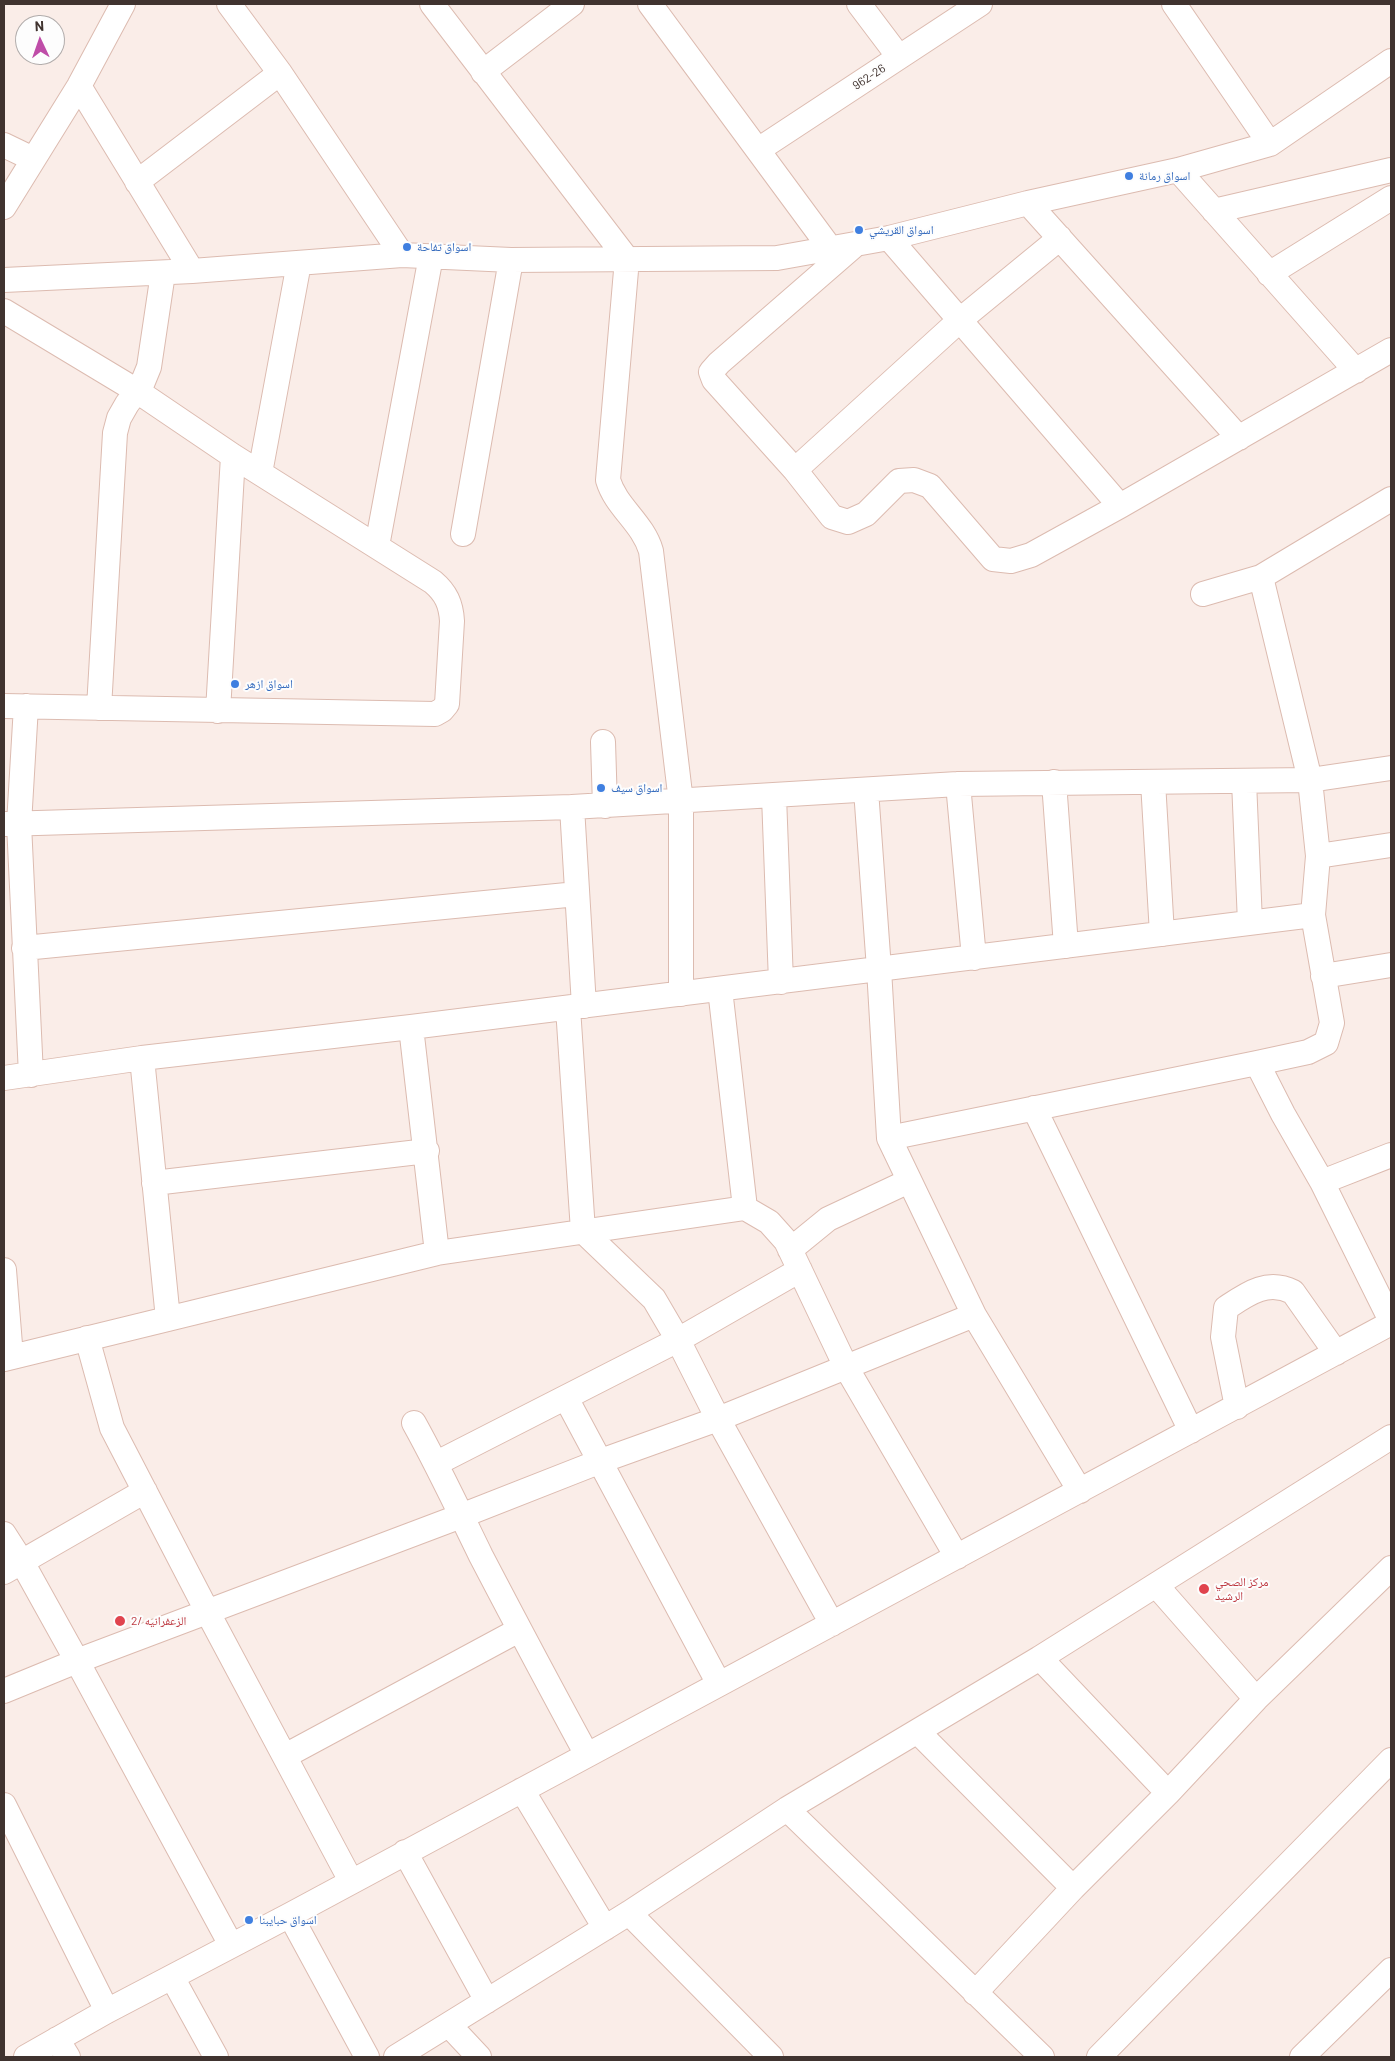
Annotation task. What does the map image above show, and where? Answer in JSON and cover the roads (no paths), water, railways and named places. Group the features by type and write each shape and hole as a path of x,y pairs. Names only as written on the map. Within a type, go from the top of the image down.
{"street":[{"path":"4,207 78,86 123,4"},
{"path":"229,4 280,73 402,255"},
{"path":"432,4 627,259 608,480 614,494 645,535 651,551 681,802 681,994"},
{"path":"483,72 572,4"},
{"path":"650,4 830,248"},
{"path":"859,4 899,57"},
{"name":"962-26","path":"758,150 980,4"},
{"path":"1178,5 1270,144"},
{"path":"4,280 164,273 402,255 511,260 777,258 889,238 1028,203 1178,170 1270,144 1391,61"},
{"path":"137,182 280,73"},
{"path":"78,86 192,271"},
{"path":"4,145 33,160"},
{"path":"1178,170 1356,371"},
{"path":"1214,211 1391,170"},
{"path":"1270,274 1391,198"},
{"path":"1028,203 1239,438"},
{"path":"889,238 1120,506"},
{"path":"795,470 960,320 1060,238"},
{"path":"856,244 711,372 714,380 795,470 832,517 848,522 866,514 899,481 914,480 930,486 993,559 1011,561 1031,555 1391,350"},
{"path":"377,546 431,256"},
{"path":"463,534 511,260"},
{"path":"260,473 299,263"},
{"path":"99,708 115,433 123,411 137,391 149,367 164,273"},
{"path":"4,311 137,391 233,456 432,582 448,599 452,621 447,704 435,714 15,706 12,824 24,948 31,1075"},
{"path":"218,711 233,456"},
{"path":"1203,594 1261,577 1391,499"},
{"path":"889,1138 1308,1052 1326,1043 1332,1023 1313,915 1318,856 1310,780 1261,577"},
{"path":"603,742 605,806"},
{"path":"12,824 605,806 958,784 1310,780 1391,768"},
{"path":"1244,781 1250,923"},
{"path":"1054,782 1066,946"},
{"path":"1153,782 1162,934"},
{"path":"958,784 974,958"},
{"path":"866,790 880,969 889,1138 974,1315 1080,1491"},
{"path":"774,796 781,982"},
{"path":"572,807 577,894 576,1007 583,1230 654,1299 678,1340 718,1419 832,1624"},
{"path":"1318,856 1391,845"},
{"path":"24,948 577,894"},
{"path":"4,1078 142,1058 411,1028 1313,915"},
{"path":"1323,976 1391,965"},
{"path":"720,989 745,1208"},
{"path":"411,1028 427,1151 437,1253"},
{"path":"142,1058 168,1319"},
{"path":"26,2057 63,2048 107,2011 290,1915 587,1754 1191,1432 1391,1322 1322,1182 1283,1114 1257,1063"},
{"path":"1034,1108 1191,1432"},
{"path":"154,1183 427,1151"},
{"path":"1322,1182 1391,1154"},
{"path":"436,1463 678,1340 795,1260 828,1219 909,1181"},
{"path":"4,1270 8,1358 437,1253 583,1230 745,1208 769,1222 786,1241 846,1367 957,1557"},
{"path":"1237,1407 1223,1337 1226,1308 1251,1291 1282,1286 1294,1292 1336,1353"},
{"path":"4,1691 77,1661 601,1461 718,1419 974,1315"},
{"path":"87,1338 112,1428 351,1881"},
{"path":"566,1398 719,1684"},
{"path":"414,1423 520,1630 587,1754"},
{"path":"396,2057 629,1913 788,1809 1040,1658 1391,1437"},
{"path":"13,1567 145,1491"},
{"path":"4,1534 13,1567 77,1661 231,1945"},
{"path":"975,1993 1073,1888 1168,1793 1256,1699 1391,1568"},
{"path":"1156,1585 1256,1699"},
{"path":"285,1756 520,1630"},
{"path":"1040,1658 1168,1793"},
{"path":"918,1732 1073,1888"},
{"path":"1099,2057 1391,1760"},
{"path":"522,1790 605,1928"},
{"path":"4,1804 107,2011"},
{"path":"788,1809 1042,2057"},
{"path":"405,1852 486,2001"},
{"path":"629,1913 771,2057"},
{"path":"290,1915 367,2057"},
{"path":"1302,2057 1391,1970"},
{"path":"172,1976 216,2057"},
{"path":"449,2025 478,2057"}],"place":[{"name":"اسواق رمانة","path":"1129,176"},
{"name":"اسواق القريشي","path":"859,230"},
{"name":"اسواق تفاحة","path":"407,247"},
{"name":"اسواق ازهر","path":"235,684"},
{"name":"اسواق سيف","path":"601,788"},
{"name":"مركز الصحي الرشيد","path":"1204,1589"},
{"name":"الزعفرانيه /2","path":"120,1621"},
{"name":"اسواق حبايبنا","path":"249,1920"}]}
